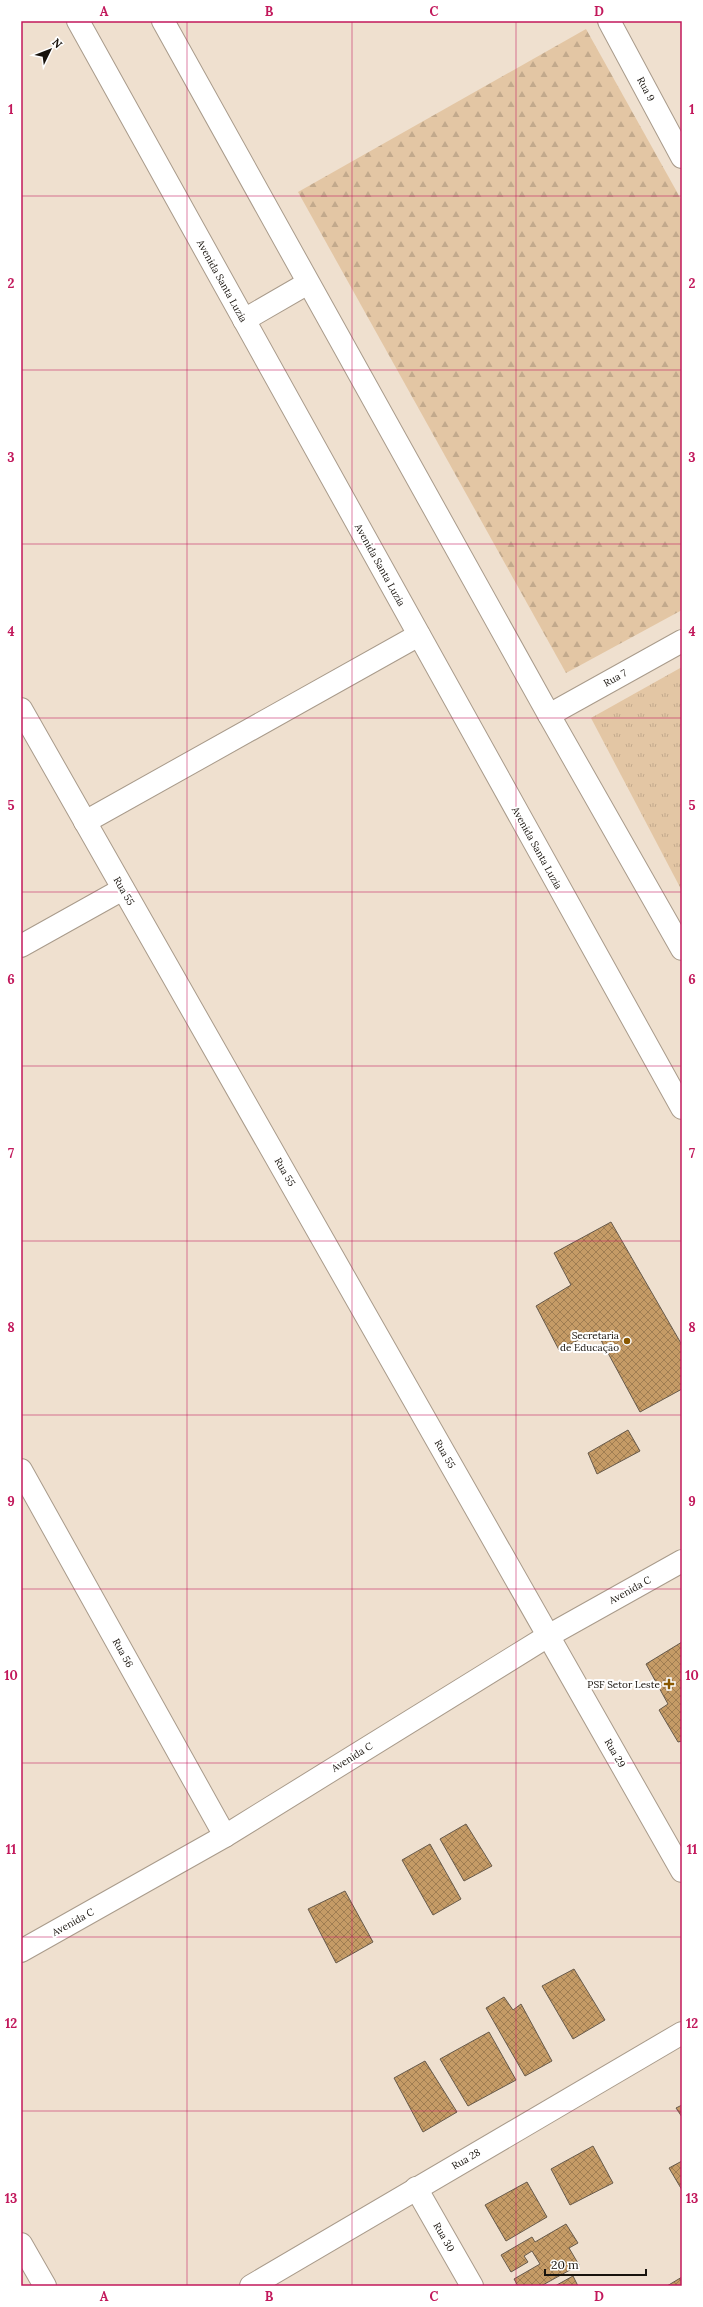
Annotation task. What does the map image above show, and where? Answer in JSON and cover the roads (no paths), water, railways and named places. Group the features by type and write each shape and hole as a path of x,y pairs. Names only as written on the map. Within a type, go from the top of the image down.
{"street":[{"name":"Avenida Santa Luzia","path":"78,21 682,1108"},
{"path":"163,21 549,715 682,949"},
{"name":"Rua 9","path":"609,21 682,157"},
{"path":"244,320 308,283"},
{"path":"85,822 419,635"},
{"name":"Rua 7","path":"549,715 682,641"},
{"name":"Rua 55","path":"21,709 548,1636"},
{"path":"21,946 123,889"},
{"name":"Rua 56","path":"21,1470 225,1836"},
{"name":"Avenida C","path":"21,1951 225,1836 548,1636 682,1561"},
{"name":"Rua 29","path":"548,1636 682,1871"},
{"name":"Rua 28","path":"251,2286 682,2032"},
{"name":"Rua 30","path":"416,2188 472,2286"},
{"path":"21,2244 44,2286"}],"place":[{"name":"Secretaria de Educação","path":"627,1341"},
{"name":"PSF Setor Leste","path":"669,1684"}]}
